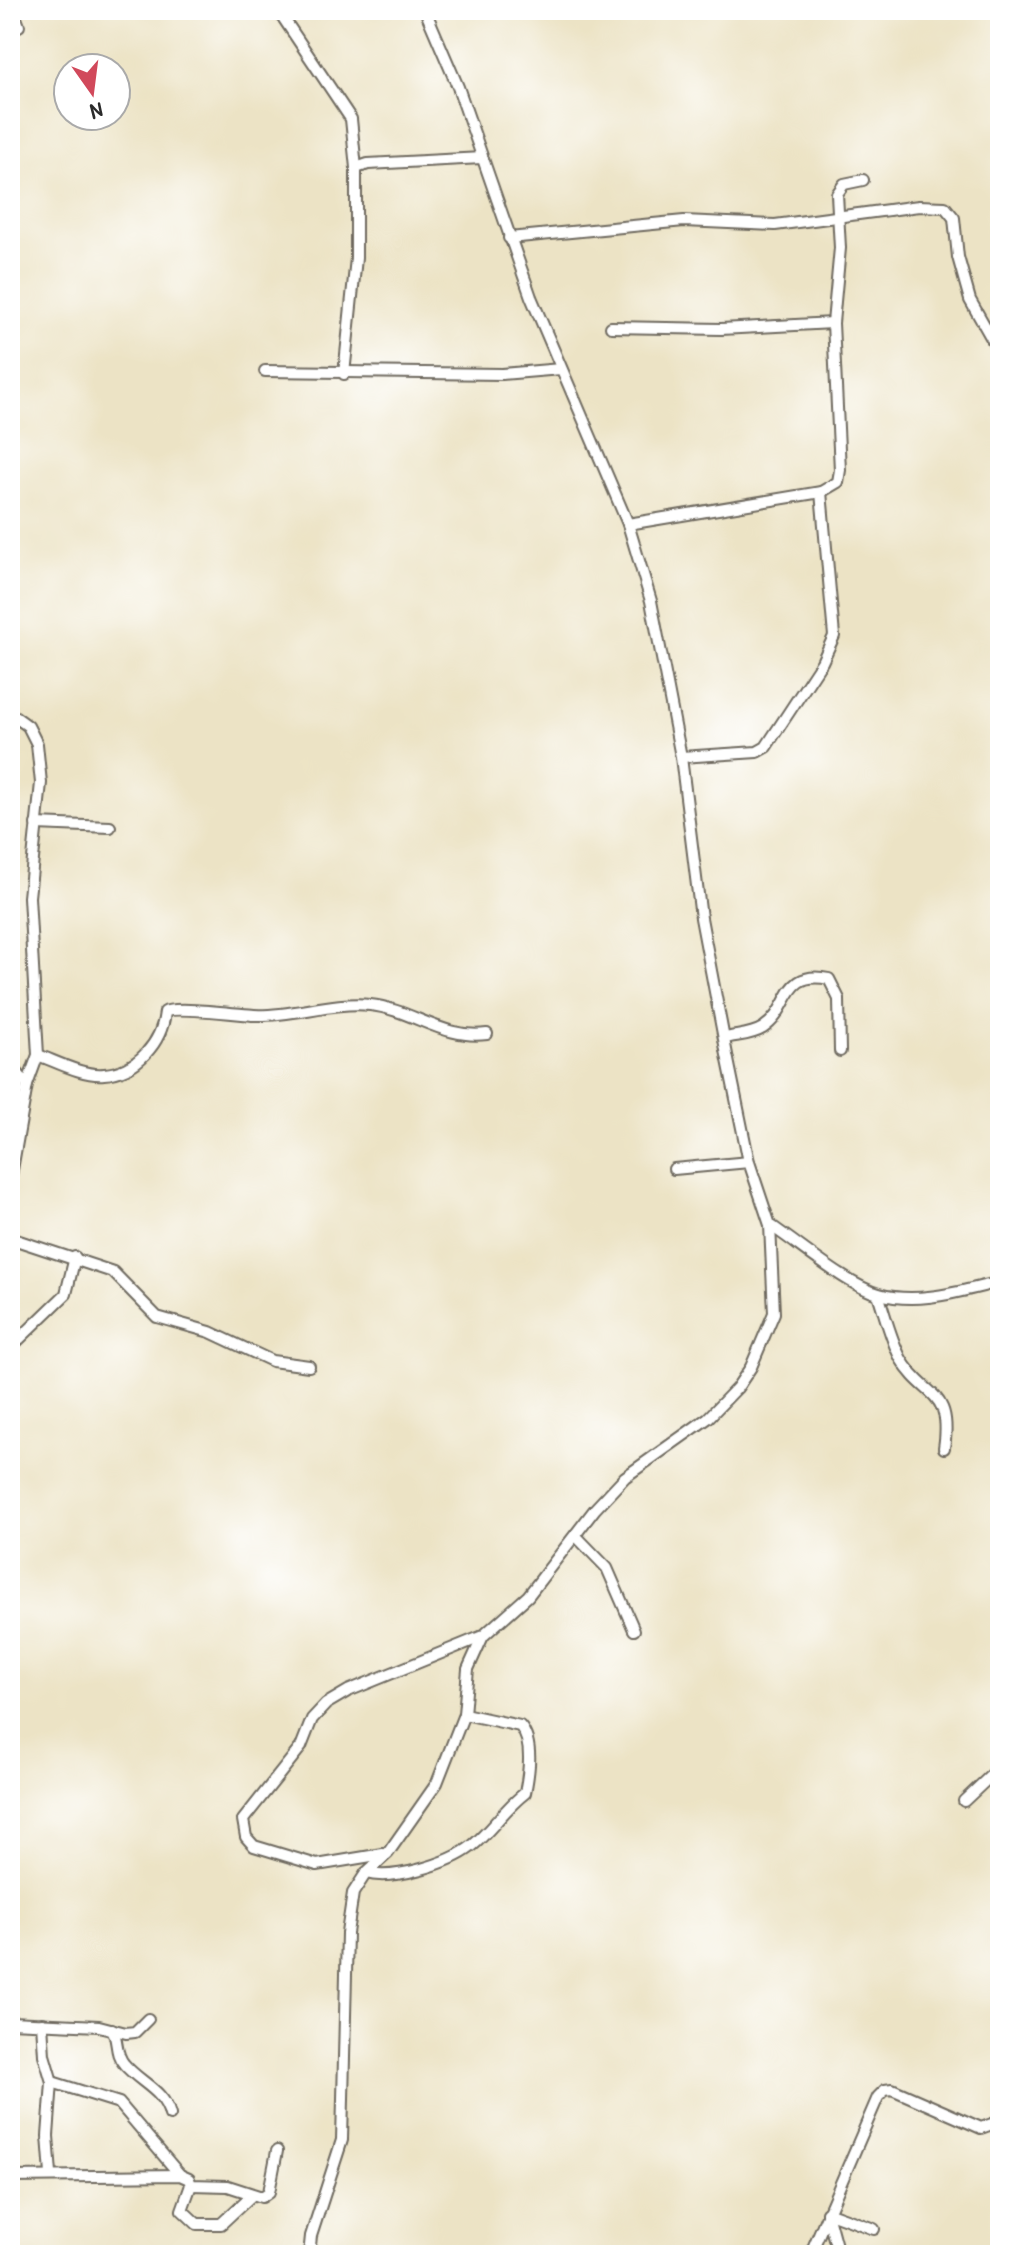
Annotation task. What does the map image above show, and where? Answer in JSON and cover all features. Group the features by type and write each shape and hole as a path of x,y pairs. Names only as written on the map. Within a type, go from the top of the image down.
{"street":[{"path":"278,10 351,119 356,168 356,258 344,374"},
{"path":"388,1853 317,1865 254,1846 246,1837 243,1820 301,1747 312,1719 326,1704 348,1691 483,1636 528,1596 577,1537 595,1509 625,1477 708,1418 751,1367 774,1313 770,1225 749,1162 701,918 681,757 662,648 628,524 509,238 458,87 425,10"},
{"path":"356,168 368,164 482,158"},
{"path":"628,524 821,492 838,482 833,323 840,248 838,188 863,180"},
{"path":"509,238 684,221 775,225 839,219 919,206 951,211 958,257 970,300 1000,353"},
{"path":"611,327 721,329 833,323"},
{"path":"265,371 502,374 561,369"},
{"path":"681,757 757,752 766,747 822,662 834,636 821,492"},
{"path":"10,713 28,726 37,744 41,783 29,897 38,1055 15,1136 10,1181"},
{"path":"36,824 110,827"},
{"path":"725,1038 764,1027 774,1018 787,992 803,978 816,976 829,979 839,999 840,1051"},
{"path":"38,1055 105,1074 129,1065 151,1048 158,1040 165,1012 173,1008 190,1012 258,1015 312,1007 369,1005 458,1034 487,1034"},
{"path":"10,1064 27,1085"},
{"path":"674,1169 749,1162"},
{"path":"770,1225 854,1284 878,1294 929,1297 1000,1282"},
{"path":"10,1238 113,1272 157,1317 210,1332 272,1361 309,1366"},
{"path":"10,1348 66,1294 75,1257"},
{"path":"878,1294 902,1360 942,1403 946,1433 944,1448"},
{"path":"577,1537 607,1568 634,1630"},
{"path":"309,2255 311,2236 342,2140 347,1933 353,1893 366,1873 388,1853 437,1783 464,1714 468,1669 483,1636"},
{"path":"366,1873 382,1878 404,1874 464,1852 525,1793 529,1743 520,1726 464,1714"},
{"path":"964,1801 1000,1767"},
{"path":"10,2022 135,2032 148,2019"},
{"path":"42,2023 44,2055 52,2082 48,2136 51,2174"},
{"path":"112,2028 123,2064 167,2101 170,2115"},
{"path":"52,2082 119,2103 180,2175"},
{"path":"810,2255 878,2097 885,2090 892,2089 981,2128 1000,2121"},
{"path":"191,2185 228,2186 251,2196 262,2197 269,2192 277,2151"},
{"path":"10,2177 51,2174 180,2175 189,2179 191,2185 182,2210 197,2224 221,2224 251,2196"},
{"path":"827,2212 874,2229"},
{"path":"827,2212 836,2246"}]}
